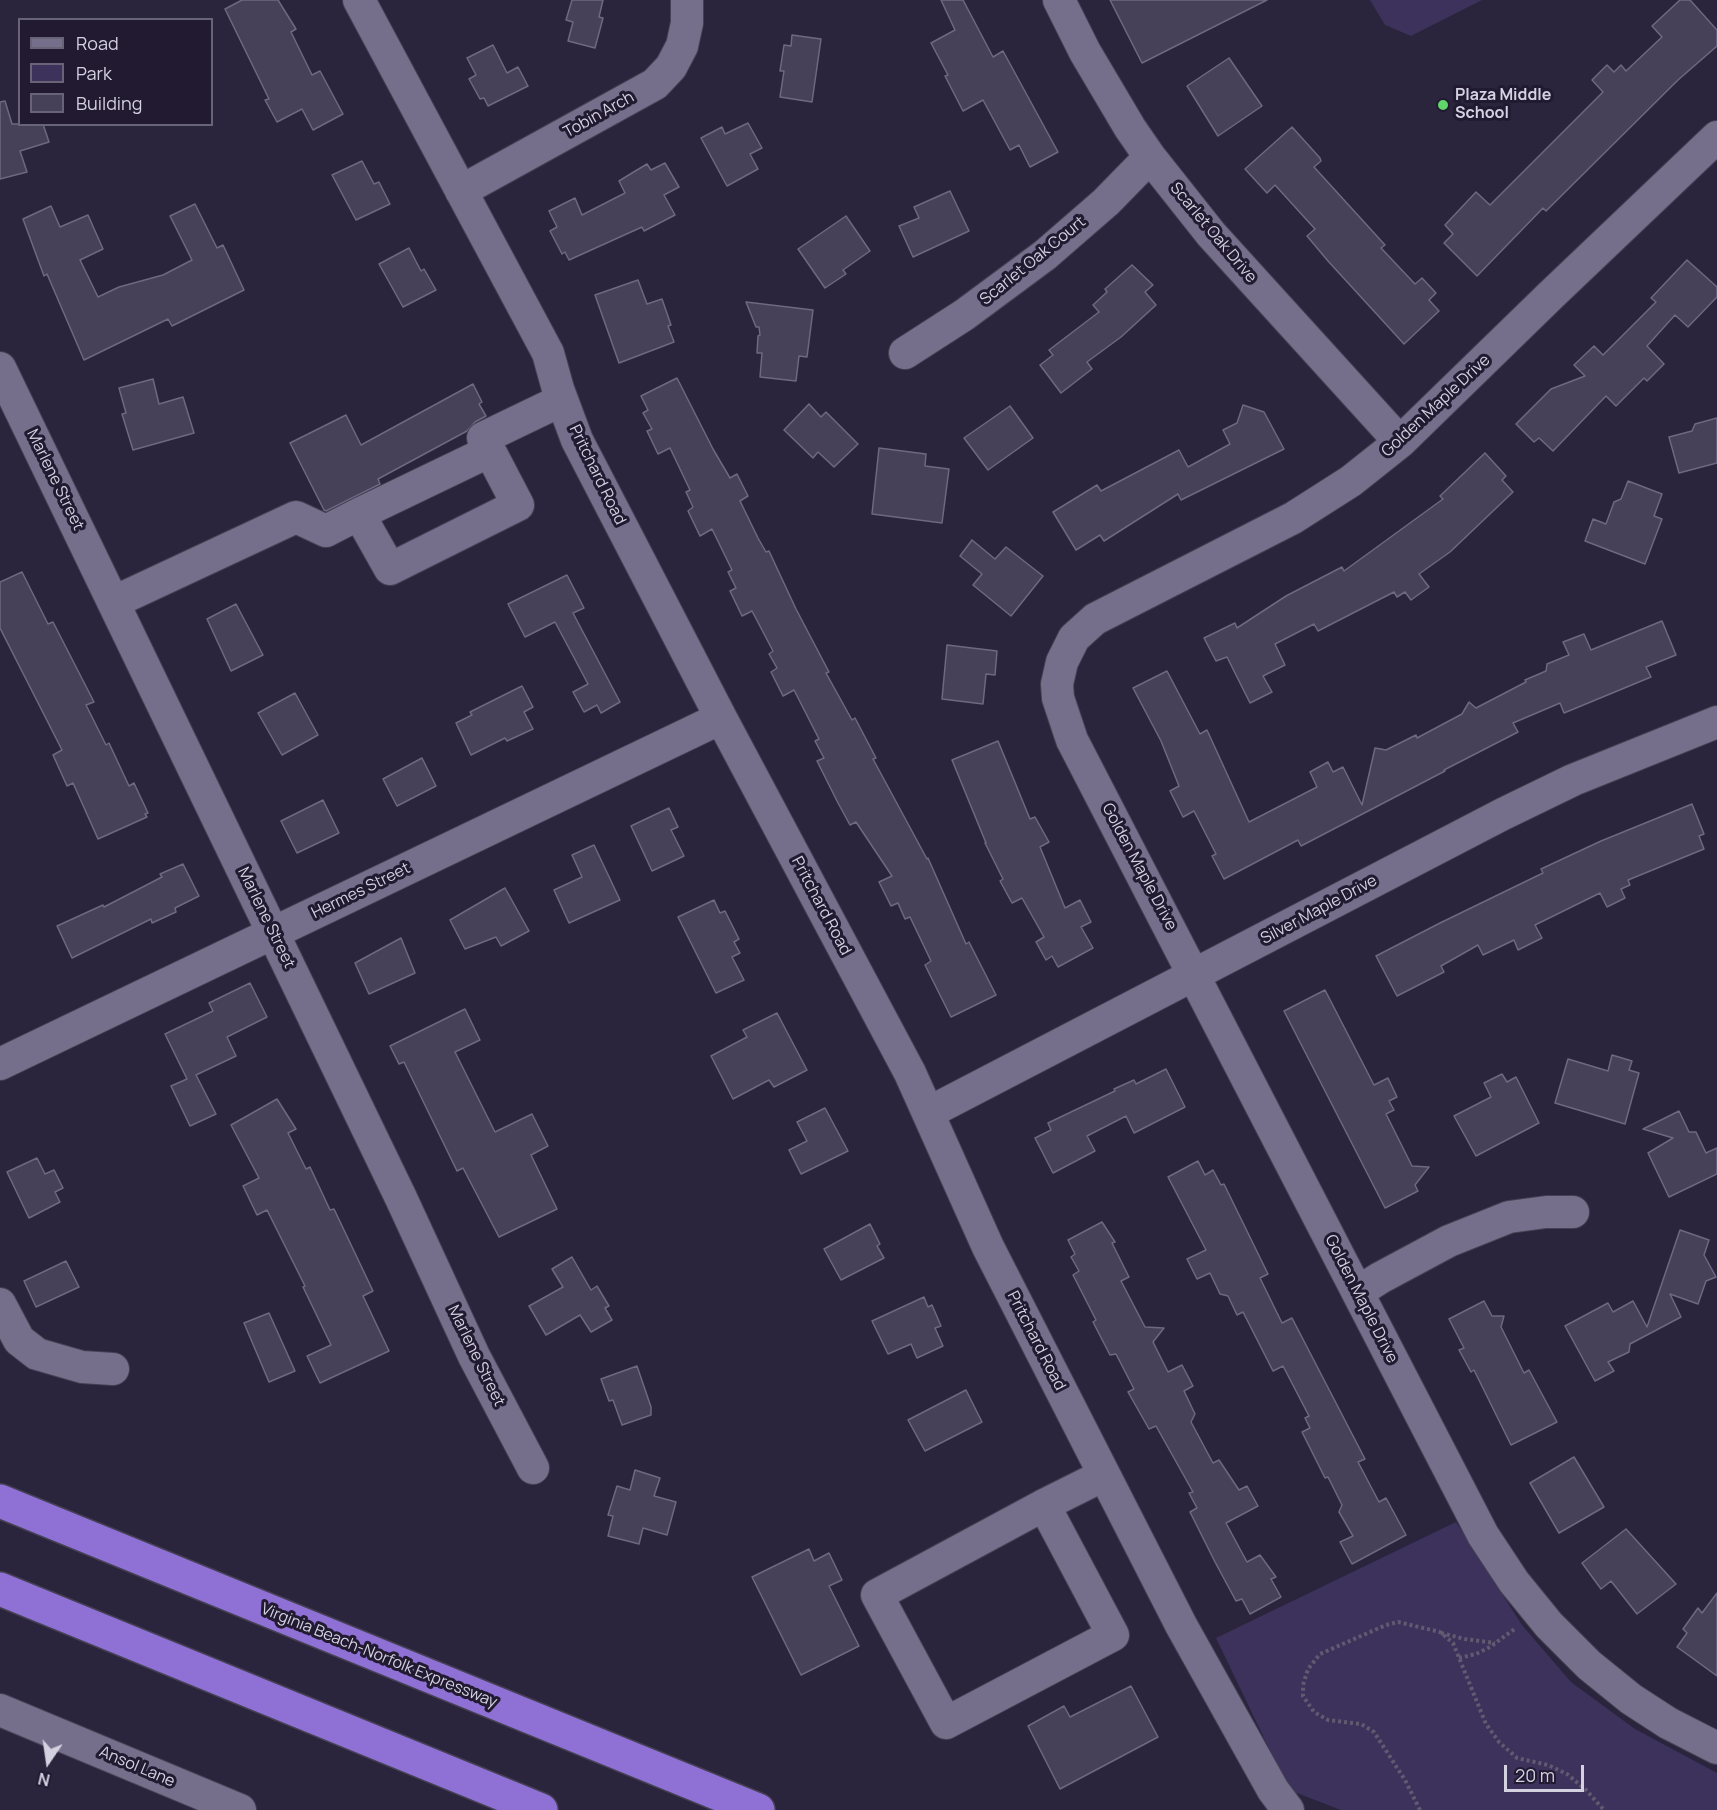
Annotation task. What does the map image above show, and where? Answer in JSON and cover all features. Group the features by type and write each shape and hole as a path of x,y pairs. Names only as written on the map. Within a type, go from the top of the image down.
{"highway":[{"name":"Virginia Beach-Norfolk Expressway","path":"0,1501 758,1810"},
{"path":"0,1589 541,1810"}],"street":[{"name":"Pritchard Road","path":"359,0 548,353 577,440 721,718 910,1073 988,1247 1104,1475 1181,1625 1273,1790 1288,1810"},
{"name":"Tobin Arch","path":"461,191 655,84 671,67 682,46 687,23 687,0"},
{"name":"Scarlet Oak Drive","path":"1059,0 1085,52 1150,157 1211,234 1400,442"},
{"name":"Golden Maple Drive","path":"1717,137 1400,442 1351,481 1293,518 1095,619 1074,638 1062,662 1057,684 1058,698 1072,740 1483,1535 1514,1582 1550,1625 1589,1665 1631,1699 1668,1723 1717,1748"},
{"name":"Scarlet Oak Court","path":"905,353 964,315 1045,255 1106,202 1150,157"},
{"name":"Marlene Street","path":"0,368 401,1198 474,1356 533,1468"},
{"path":"359,514 390,569 518,505 483,438 562,400"},
{"path":"114,602 296,518 326,531 490,451"},
{"name":"Hermes Street","path":"0,1064 721,718"},
{"name":"Silver Maple Drive","path":"928,1113 1503,814 1573,780 1717,722"},
{"path":"1358,1292 1449,1242 1509,1217 1546,1212 1573,1212"},
{"path":"0,1304 19,1340 37,1354 82,1367 113,1369"},
{"path":"1044,1505 1113,1635 946,1723 877,1595 1044,1505 1104,1475"},
{"name":"Ansol Lane","path":"0,1710 240,1810"}],"path":[{"path":"1459,1658 1476,1654 1496,1644 1539,1612"},
{"path":"1420,1810 1405,1780 1374,1732 1361,1724 1328,1720 1314,1712 1303,1696 1303,1685 1308,1669 1320,1654 1398,1622 1465,1639 1496,1644"},
{"path":"1440,1632 1453,1643 1486,1724 1498,1742 1517,1758 1548,1765 1567,1774 1604,1810"}],"green space":[{"path":"1370,0 1482,0 1411,36 1385,25"},
{"path":"1456,1522 1522,1625 1571,1682 1635,1729 1717,1773 1717,1810 1341,1810 1289,1790 1216,1638"}],"building":[{"path":"242,0 278,0 296,29 291,32 312,75 320,71 343,114 313,130 302,109 277,122 265,100 269,99 225,9"},
{"path":"572,0 603,0 599,17 603,18 595,48 568,41 573,22 566,20"},
{"path":"941,0 963,0 993,57 1003,51 1058,152 1030,167 1019,145 1010,150 983,100 963,111 931,43 955,30"},
{"path":"1110,0 1267,0 1142,63"},
{"path":"1680,0 1690,0 1717,30 1717,46 1678,80 1546,211 1543,208 1477,276 1444,243 1453,234 1445,225 1476,192 1490,205 1603,92 1592,80 1607,65 1614,72 1621,65 1626,71 1662,37 1652,26"},
{"path":"792,35 821,39 812,102 780,97 784,71 780,71 784,45 791,46"},
{"path":"493,45 507,73 518,67 528,86 488,106 484,98 480,99 469,79 476,75 467,58"},
{"path":"1229,58 1262,106 1218,136 1187,86"},
{"path":"5,101 12,124 44,126 49,142 20,151 27,172 0,179 0,102"},
{"path":"748,123 762,148 750,154 758,169 727,186 701,138 722,127 725,134"},
{"path":"1292,127 1320,158 1321,161 1314,167 1385,245 1381,248 1415,284 1422,278 1436,293 1429,300 1439,311 1404,344 1307,236 1315,229 1275,185 1267,193 1245,169"},
{"path":"362,161 374,184 379,182 390,204 356,220 332,175"},
{"path":"665,163 679,187 664,195 675,215 644,231 642,227 569,260 565,252 562,254 550,231 557,227 549,211 575,198 582,215 625,193 619,181 647,164 651,170"},
{"path":"950,191 969,231 913,257 899,226 919,218 914,207"},
{"path":"195,204 217,248 223,245 244,290 172,326 168,319 84,360 47,274 44,276 23,219 51,206 60,227 88,215 103,249 80,260 98,297 119,287 163,275 192,260 170,216"},
{"path":"846,216 870,251 843,270 846,274 825,288 798,249"},
{"path":"409,248 421,271 424,269 436,290 403,307 379,264"},
{"path":"1687,260 1717,287 1717,297 1688,327 1675,315 1647,346 1664,364 1647,381 1644,378 1616,406 1606,396 1553,451 1539,438 1534,442 1516,424 1551,389 1585,376 1574,365 1594,346 1603,355 1656,302 1651,298"},
{"path":"1132,265 1153,285 1145,292 1156,305 1121,337 1087,362 1092,369 1061,393 1040,365 1053,355 1049,350 1099,312 1093,305 1107,292 1105,289"},
{"path":"638,280 647,304 662,299 674,342 619,363 595,295"},
{"path":"746,302 813,310 807,357 799,356 796,381 760,377 762,353 757,353 759,327 756,327"},
{"path":"677,378 730,478 737,474 748,496 740,501 758,538 766,552 769,551 829,672 826,673 852,720 855,718 876,758 873,759 928,858 966,944 969,942 996,995 951,1017 925,965 931,961 910,917 905,919 898,903 891,906 879,882 892,876 856,822 850,825 838,803 817,761 824,758 815,741 819,739 794,690 783,696 771,672 777,668 769,654 773,651 752,611 742,616 730,591 736,588 728,572 732,570 712,529 700,536 688,511 693,507 686,492 690,490 670,448 658,454 647,431 652,429 643,413 648,410 641,396"},
{"path":"153,379 159,404 183,397 194,433 133,450 122,414 126,413 119,388"},
{"path":"473,384 482,402 479,404 486,416 475,422 467,431 378,479 380,484 324,510 290,443 346,415 361,445"},
{"path":"809,404 821,417 826,412 858,444 834,467 818,452 813,458 784,430"},
{"path":"1243,405 1264,412 1284,449 1181,500 1178,494 1104,541 1100,535 1076,550 1053,512 1097,485 1101,491 1179,450 1188,467 1230,444 1223,430 1237,423"},
{"path":"1010,406 1033,438 988,470 964,438"},
{"path":"1717,418 1717,463 1679,473 1669,437 1692,431 1695,424"},
{"path":"879,448 926,454 925,466 949,469 942,523 872,514"},
{"path":"1485,453 1506,476 1502,480 1513,492 1450,552 1419,574 1429,587 1411,600 1405,592 1397,597 1394,592 1318,631 1314,624 1275,644 1285,665 1263,676 1272,692 1250,703 1227,657 1216,661 1204,638 1235,623 1237,628 1286,596 1342,567 1344,571 1443,499 1440,496"},
{"path":"1628,481 1662,494 1654,516 1662,519 1645,564 1585,541 1593,519 1606,524 1614,502 1621,499"},
{"path":"972,540 995,559 1006,547 1043,576 1011,616 973,585 982,574 960,556"},
{"path":"22,572 48,624 53,622 94,702 86,705 106,745 109,743 129,786 134,783 148,813 145,814 147,817 98,839 73,783 67,786 53,755 62,750 0,628 0,582"},
{"path":"567,575 584,608 573,613 620,702 601,713 597,705 584,712 573,692 588,684 555,622 525,637 508,604"},
{"path":"236,604 263,655 231,671 207,619"},
{"path":"1662,621 1676,655 1646,667 1651,677 1564,713 1560,703 1513,723 1518,732 1301,846 1298,840 1224,879 1212,856 1216,854 1194,811 1183,817 1170,791 1179,786 1161,741 1133,688 1167,671 1200,734 1207,730 1249,822 1317,787 1310,772 1328,762 1333,772 1343,767 1362,805 1375,748 1386,750 1416,735 1417,738 1462,714 1469,702 1476,708 1526,682 1525,680 1546,671 1547,664 1569,655 1563,642 1584,634 1591,650"},
{"path":"947,645 997,651 995,675 986,674 983,704 942,699"},
{"path":"522,686 533,707 524,712 533,729 507,741 505,738 471,755 456,723 472,715 470,712"},
{"path":"295,693 318,735 282,755 258,713"},
{"path":"998,741 1030,819 1035,817 1049,842 1040,847 1065,908 1080,900 1091,922 1081,927 1093,948 1058,967 1052,956 1046,960 1036,942 1044,937 1022,898 1012,903 1000,881 1003,879 985,843 952,760"},
{"path":"422,758 436,786 397,806 383,779"},
{"path":"323,800 339,833 297,853 281,821"},
{"path":"1692,804 1704,834 1699,836 1704,849 1628,880 1630,885 1621,889 1625,898 1607,907 1600,893 1535,925 1542,938 1518,950 1514,940 1483,955 1478,945 1441,966 1444,972 1397,996 1376,956 1543,873 1541,869 1601,841"},
{"path":"669,808 678,827 671,830 684,856 652,871 631,826"},
{"path":"594,845 620,900 569,923 554,890 582,877 572,855"},
{"path":"183,864 199,896 175,908 176,912 152,923 151,919 72,958 57,926 103,905 104,907 162,877 160,874"},
{"path":"505,888 529,931 501,946 496,937 465,949 450,920"},
{"path":"714,900 720,913 725,911 739,939 734,942 740,953 732,957 744,980 716,993 678,917"},
{"path":"401,938 415,973 369,994 355,963"},
{"path":"250,983 267,1017 227,1037 236,1056 196,1075 216,1114 190,1126 171,1086 187,1079 165,1034 213,1011 209,1003"},
{"path":"1325,990 1374,1085 1388,1078 1397,1097 1389,1101 1394,1110 1386,1114 1412,1166 1429,1167 1415,1185 1418,1191 1385,1208 1284,1011"},
{"path":"465,1009 480,1040 455,1052 495,1132 532,1114 548,1146 531,1155 557,1209 499,1237 463,1168 457,1171 404,1062 399,1064 390,1046"},
{"path":"777,1013 807,1070 774,1087 769,1080 733,1099 711,1056 747,1037 743,1030"},
{"path":"1612,1055 1632,1061 1629,1070 1639,1073 1625,1124 1555,1103 1568,1059 1608,1071"},
{"path":"1166,1069 1185,1107 1134,1133 1126,1116 1087,1136 1095,1151 1053,1173 1035,1138 1051,1130 1048,1123 1115,1091 1114,1089 1134,1080 1136,1084"},
{"path":"1502,1074 1507,1082 1516,1077 1539,1123 1476,1156 1454,1116 1491,1097 1484,1083"},
{"path":"277,1099 296,1129 288,1133 306,1169 310,1167 330,1210 334,1209 373,1291 363,1296 389,1351 320,1383 307,1356 331,1345 267,1210 257,1215 243,1186 259,1178 231,1125"},
{"path":"825,1108 848,1151 801,1174 789,1150 807,1141 797,1122"},
{"path":"1679,1111 1689,1132 1696,1132 1706,1153 1717,1148 1717,1174 1669,1197 1648,1153 1673,1138 1643,1129"},
{"path":"37,1158 45,1174 54,1170 63,1188 55,1192 60,1202 29,1218 7,1172"},
{"path":"1198,1161 1205,1175 1213,1170 1221,1185 1224,1184 1268,1274 1260,1278 1282,1323 1292,1318 1365,1459 1358,1462 1379,1502 1386,1498 1406,1535 1352,1564 1340,1542 1353,1536 1339,1512 1342,1505 1328,1477 1325,1478 1302,1432 1310,1428 1305,1418 1309,1416 1283,1366 1273,1371 1243,1312 1237,1315 1228,1296 1220,1294 1210,1273 1197,1279 1187,1259 1206,1250 1168,1177"},
{"path":"1102,1222 1115,1242 1112,1243 1129,1277 1121,1281 1145,1327 1164,1328 1153,1342 1168,1372 1182,1365 1193,1386 1184,1391 1195,1414 1191,1422 1213,1463 1219,1460 1239,1490 1247,1486 1258,1506 1226,1523 1247,1562 1260,1555 1276,1577 1271,1579 1281,1597 1250,1614 1242,1599 1236,1601 1215,1562 1190,1512 1197,1508 1189,1493 1193,1492 1156,1426 1149,1429 1128,1392 1134,1389 1116,1354 1110,1355 1093,1322 1096,1320 1073,1275 1079,1271 1071,1257 1075,1254 1068,1240"},
{"path":"870,1224 880,1244 877,1246 884,1258 841,1280 824,1249"},
{"path":"1680,1230 1709,1240 1704,1255 1716,1277 1706,1281 1698,1304 1670,1294 1681,1317 1630,1344 1629,1352 1608,1362 1614,1371 1595,1381 1565,1326 1608,1303 1613,1312 1633,1301 1647,1327"},
{"path":"572,1257 591,1290 597,1286 609,1306 605,1308 612,1320 591,1332 580,1315 546,1335 529,1306 563,1287 552,1269"},
{"path":"66,1261 79,1287 36,1307 24,1281"},
{"path":"924,1297 928,1307 932,1305 941,1326 935,1328 943,1346 917,1358 911,1344 888,1354 872,1321"},
{"path":"1484,1301 1492,1316 1504,1316 1501,1327 1524,1373 1529,1370 1557,1422 1511,1445 1474,1370 1471,1372 1459,1350 1464,1348 1449,1319"},
{"path":"269,1313 295,1371 269,1382 244,1323"},
{"path":"637,1366 651,1407 651,1415 622,1425 613,1400 609,1401 601,1379"},
{"path":"966,1390 982,1422 925,1451 908,1420"},
{"path":"1574,1457 1604,1507 1559,1533 1530,1483"},
{"path":"635,1470 660,1478 654,1496 676,1502 667,1535 643,1528 639,1544 608,1536 613,1516 608,1515 617,1486 630,1490"},
{"path":"1626,1529 1676,1584 1637,1614 1611,1581 1601,1589 1582,1563"},
{"path":"809,1549 814,1561 829,1553 842,1580 829,1586 859,1646 801,1675 752,1577"},
{"path":"1717,1593 1717,1676 1677,1647 1687,1633 1683,1629 1698,1608 1702,1613"},
{"path":"1131,1686 1158,1737 1060,1789 1028,1726 1064,1706 1070,1717"}],"place":[{"name":"Plaza Middle School","path":"1443,105"}]}
